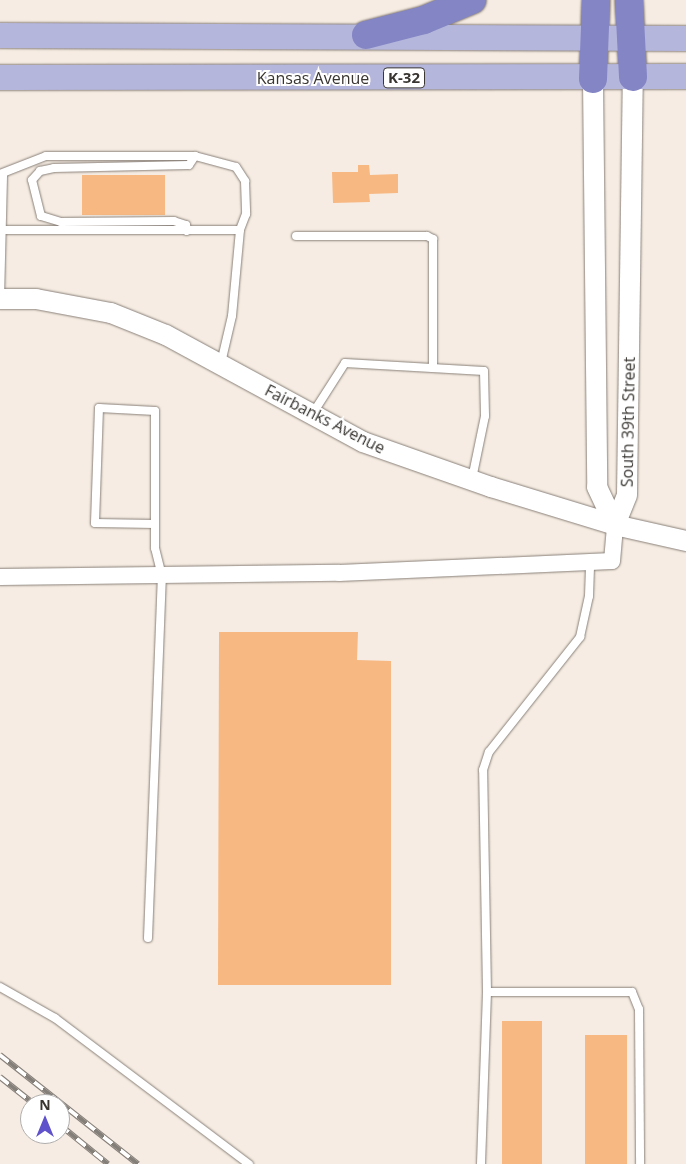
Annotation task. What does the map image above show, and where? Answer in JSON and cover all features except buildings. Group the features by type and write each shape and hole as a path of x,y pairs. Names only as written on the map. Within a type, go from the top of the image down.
{"highway":[{"path":"366,35 424,20 472,0"},
{"path":"593,79 596,0"},
{"path":"629,0 633,77"}],"main road":[{"path":"0,35 366,35 631,39 686,38"},
{"name":"Kansas Avenue","path":"0,77 593,79 686,76"}],"street":[{"name":"South 39th Street","path":"616,525 627,495 633,77"},
{"name":"South 39th Street","path":"593,79 597,487 616,525"},
{"name":"Fairbanks Avenue","path":"0,298 36,300 111,313 166,335 363,442 472,481 616,525 686,541"},
{"path":"0,577 339,573 612,561 616,525"}],"lane":[{"path":"0,298 4,230 1,174 46,156 195,156 236,167 246,181 246,214 240,230 232,316 220,364"},
{"path":"188,231 186,225 174,221 61,222 41,216 32,180 40,171 54,168 189,165 195,156"},
{"path":"4,230 240,230"},
{"path":"296,236 426,236 433,240 434,368"},
{"path":"312,414 345,363 484,371 485,416 472,481"},
{"path":"148,938 162,576 155,548 155,524 155,411 99,408 95,523 155,524"},
{"path":"481,1164 487,992 483,770 489,752 580,637 589,596 586,562"},
{"path":"0,987 55,1018 249,1164"},
{"path":"487,992 632,992 639,1009 640,1164"}],"railway":[{"path":"0,1055 138,1164"},
{"path":"0,1077 21,1094"},
{"path":"70,1133 108,1164"}]}
